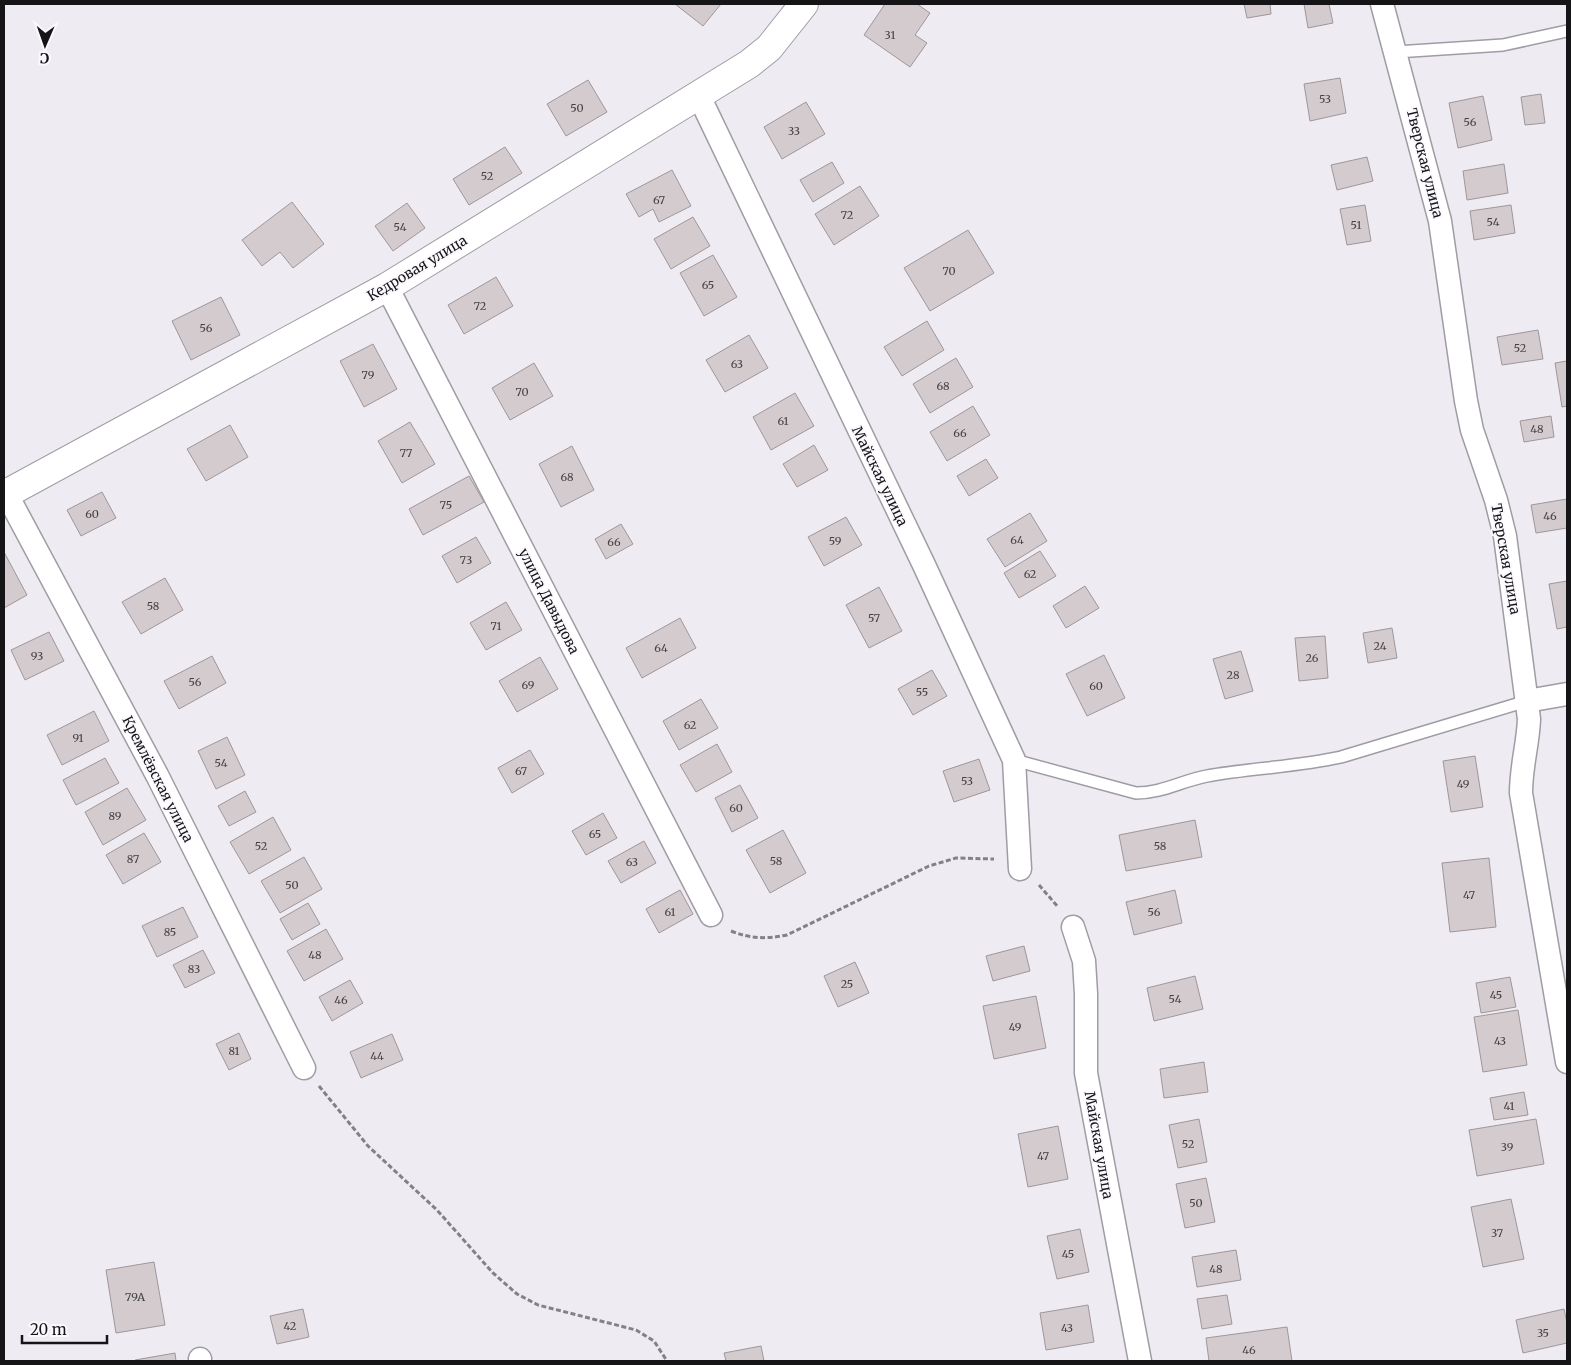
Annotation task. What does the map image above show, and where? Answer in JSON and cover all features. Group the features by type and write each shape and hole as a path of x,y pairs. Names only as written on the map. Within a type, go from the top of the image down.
{"street":[{"name":"Кедровая улица","path":"5,494 387,287 749,64 769,48 804,4"},
{"name":"Тверская улица","path":"1382,4 1442,228 1472,430 1496,500 1505,536 1528,701 1528,734 1523,755 1521,793 1567,1062"},
{"name":"Майская улица","path":"698,94 924,565 1014,760 1020,869"},
{"name":"улица Давыдова","path":"387,287 711,915"},
{"name":"Кремлёвская улица","path":"5,494 158,775 304,1068"},
{"path":"1528,701 1567,694"},
{"name":"Майская улица","path":"1073,927 1084,961 1086,1073 1140,1361"}],"lane":[{"path":"1396,52 1502,45 1567,31"},
{"path":"1014,760 1136,793 1154,793 1203,777 1312,763 1341,757 1528,701"}],"path":[{"path":"711,915 729,930 748,938 768,939 787,935 929,866 956,858 978,857 1002,860 1020,869 1037,883 1073,927"},
{"path":"304,1068 368,1146 437,1210 493,1273 517,1294 538,1305 636,1330 654,1341 667,1361"}],"building":[{"path":"675,4 721,4 703,26"},
{"path":"885,4 917,4 930,13 915,35 927,43 910,67 864,35"},
{"path":"1244,4 1270,4 1271,14 1247,18"},
{"path":"1304,4 1329,4 1333,23 1308,28"},
{"path":"1340,78 1346,113 1310,121 1304,84"},
{"path":"588,80 607,112 566,136 547,104"},
{"path":"1541,94 1545,123 1525,125 1521,97"},
{"path":"1483,96 1492,140 1458,148 1449,103"},
{"path":"806,102 825,134 782,159 764,127"},
{"path":"505,147 522,173 469,205 453,179"},
{"path":"1367,157 1373,181 1337,190 1331,165"},
{"path":"832,162 844,183 813,202 800,180"},
{"path":"1504,164 1508,193 1467,200 1463,171"},
{"path":"672,170 691,206 659,222 653,209 639,217 626,194"},
{"path":"860,186 879,216 834,245 815,214"},
{"path":"292,202 324,244 293,268 280,252 262,266 242,240"},
{"path":"407,203 425,228 393,251 375,226"},
{"path":"1365,205 1371,241 1347,245 1340,209"},
{"path":"1511,205 1515,233 1474,240 1470,211"},
{"path":"693,217 710,246 671,269 654,239"},
{"path":"968,230 994,273 930,311 904,268"},
{"path":"713,255 737,297 704,316 680,273"},
{"path":"496,277 513,306 464,334 448,305"},
{"path":"221,297 240,335 191,360 172,321"},
{"path":"927,321 944,350 902,376 884,347"},
{"path":"1538,330 1543,359 1502,365 1497,337"},
{"path":"749,335 768,368 725,392 706,360"},
{"path":"373,344 397,389 364,407 340,361"},
{"path":"956,358 973,387 930,413 913,384"},
{"path":"1567,361 1567,406 1562,407 1555,363"},
{"path":"534,363 553,396 510,420 492,388"},
{"path":"795,393 814,426 771,450 753,417"},
{"path":"973,406 990,435 947,461 930,432"},
{"path":"1551,416 1554,437 1524,442 1520,421"},
{"path":"410,422 435,464 402,483 378,441"},
{"path":"230,425 248,457 206,481 187,449"},
{"path":"814,445 828,470 797,487 783,464"},
{"path":"572,446 594,490 561,507 539,464"},
{"path":"986,459 998,478 969,496 957,476"},
{"path":"469,476 484,502 423,535 409,509"},
{"path":"102,492 116,518 81,536 67,510"},
{"path":"1567,499 1567,528 1536,533 1531,505"},
{"path":"1030,513 1047,541 1005,567 987,539"},
{"path":"846,517 862,545 824,566 808,537"},
{"path":"621,524 633,544 606,559 595,539"},
{"path":"476,537 491,563 457,583 442,556"},
{"path":"1040,551 1056,576 1019,598 1004,573"},
{"path":"4,552 27,595 4,608"},
{"path":"165,578 183,610 141,634 122,602"},
{"path":"1567,581 1567,627 1557,629 1549,584"},
{"path":"1085,586 1099,608 1066,628 1053,606"},
{"path":"879,587 902,631 869,648 846,605"},
{"path":"506,602 522,630 486,650 470,623"},
{"path":"680,618 696,648 642,678 626,648"},
{"path":"1392,628 1397,658 1368,663 1363,633"},
{"path":"49,632 64,661 25,680 11,650"},
{"path":"1325,636 1328,678 1299,681 1295,638"},
{"path":"1241,651 1253,691 1225,699 1213,659"},
{"path":"1104,655 1125,698 1087,716 1066,674"},
{"path":"212,656 226,683 179,709 164,681"},
{"path":"540,657 558,689 517,712 499,681"},
{"path":"932,670 947,696 913,715 898,689"},
{"path":"701,699 718,728 679,750 663,721"},
{"path":"94,711 109,741 62,765 47,735"},
{"path":"227,737 245,775 216,789 198,751"},
{"path":"717,744 732,772 696,792 680,765"},
{"path":"530,750 544,774 512,793 498,768"},
{"path":"1475,756 1483,807 1451,812 1443,761"},
{"path":"105,758 119,783 76,805 63,780"},
{"path":"979,759 990,790 954,802 943,771"},
{"path":"740,785 758,818 732,832 715,798"},
{"path":"127,788 146,820 103,845 85,812"},
{"path":"245,791 256,812 229,826 218,806"},
{"path":"603,813 617,838 586,855 572,831"},
{"path":"273,817 291,850 249,874 230,842"},
{"path":"1195,820 1202,857 1126,871 1119,835"},
{"path":"783,830 806,873 770,893 746,850"},
{"path":"144,833 161,862 123,884 106,855"},
{"path":"644,841 656,863 621,883 608,861"},
{"path":"304,857 322,889 280,913 261,881"},
{"path":"1489,858 1496,927 1450,932 1442,863"},
{"path":"680,890 693,914 659,933 646,909"},
{"path":"1175,890 1182,923 1134,935 1126,902"},
{"path":"308,903 320,924 292,940 280,919"},
{"path":"183,907 198,937 157,957 142,926"},
{"path":"326,929 343,959 304,981 287,951"},
{"path":"1024,946 1030,971 993,981 986,956"},
{"path":"203,950 215,973 185,988 173,965"},
{"path":"855,962 869,993 838,1007 824,976"},
{"path":"1195,976 1203,1009 1154,1021 1147,988"},
{"path":"1510,977 1516,1007 1481,1013 1476,983"},
{"path":"350,980 363,1003 332,1021 319,997"},
{"path":"1036,996 1046,1048 994,1059 983,1006"},
{"path":"1518,1010 1527,1065 1483,1072 1474,1017"},
{"path":"239,1033 251,1059 229,1070 216,1044"},
{"path":"392,1034 403,1060 361,1078 350,1052"},
{"path":"1204,1062 1208,1092 1164,1098 1160,1069"},
{"path":"1524,1092 1528,1115 1494,1120 1490,1098"},
{"path":"1199,1119 1207,1162 1178,1168 1169,1125"},
{"path":"1536,1119 1544,1164 1477,1176 1469,1130"},
{"path":"1058,1126 1068,1179 1028,1187 1018,1134"},
{"path":"1206,1178 1215,1222 1185,1228 1176,1184"},
{"path":"1511,1199 1524,1259 1483,1267 1471,1207"},
{"path":"1080,1229 1089,1272 1057,1279 1047,1236"},
{"path":"1236,1250 1241,1280 1197,1287 1192,1257"},
{"path":"154,1262 165,1325 116,1333 106,1270"},
{"path":"1227,1295 1232,1324 1202,1329 1197,1299"},
{"path":"1088,1305 1094,1342 1046,1350 1040,1313"},
{"path":"303,1309 309,1337 277,1344 270,1316"},
{"path":"1564,1309 1567,1323 1567,1343 1523,1353 1516,1320"},
{"path":"1287,1327 1292,1361 1209,1361 1206,1338"},
{"path":"761,1346 764,1361 726,1361 724,1353"},
{"path":"175,1353 176,1361 135,1361 135,1360"}]}
